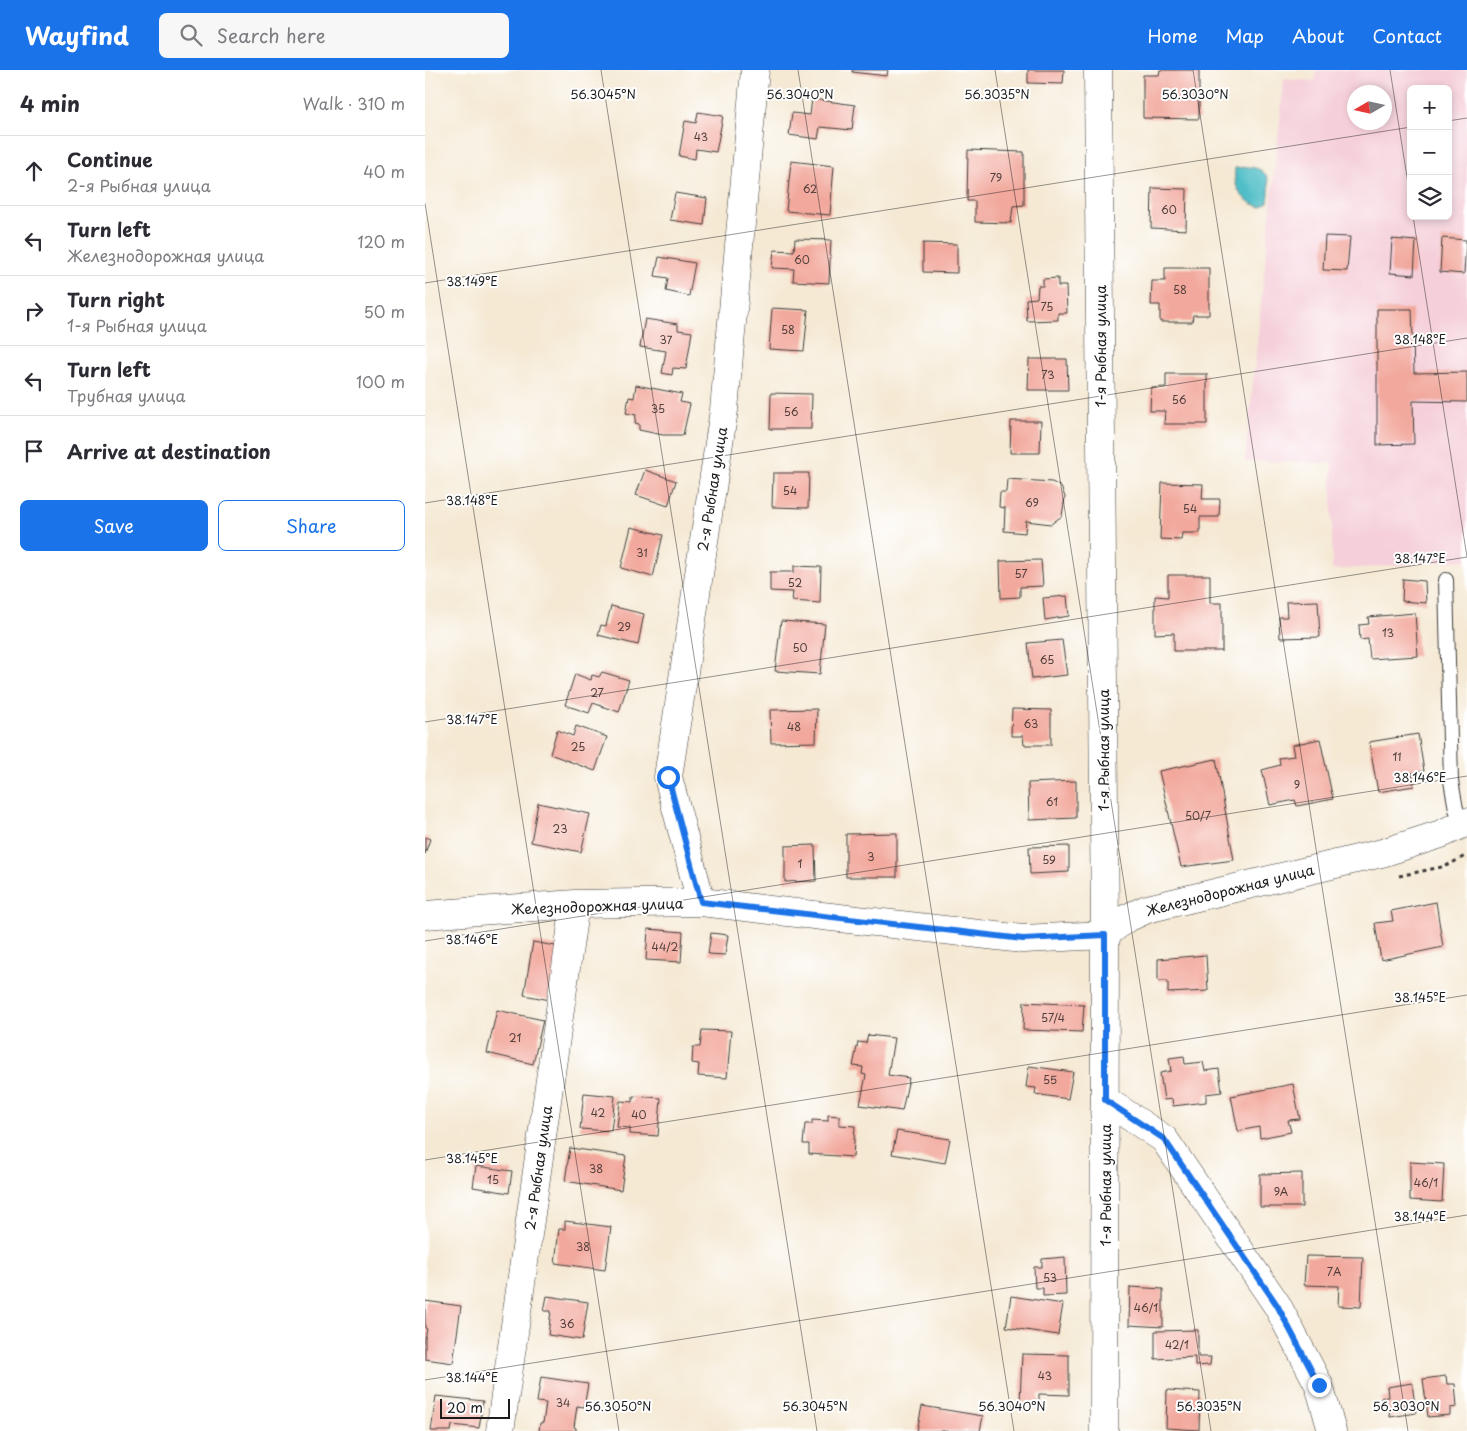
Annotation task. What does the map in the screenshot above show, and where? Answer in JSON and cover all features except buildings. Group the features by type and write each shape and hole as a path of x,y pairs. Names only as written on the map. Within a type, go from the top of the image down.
{"street":[{"name":"2-я Рыбная улица","path":"701,902 668,777 724,410 755,70"},
{"name":"1-я Рыбная улица","path":"1098,70 1105,935 1104,1431"},
{"name":"Железнодорожная улица","path":"425,915 575,904 701,902 1023,939 1105,935 1125,919 1147,909 1382,853 1441,834 1465,823"},
{"name":"2-я Рыбная улица","path":"501,1431 575,904"},
{"path":"1105,1100 1164,1139 1277,1305 1319,1385 1332,1431"}],"lane":[{"path":"1447,580 1451,781 1456,809 1465,823"}],"shaded area":[{"path":"1316,70 1467,70 1467,560 1332,570 1332,463 1245,461 1284,79 1315,81"}],"water":[{"path":"1248,167 1261,170 1269,183 1268,202 1261,207 1244,198 1237,188 1235,168"}],"route":[{"path":"668,777 701,902 1023,939 1105,935 1105,1100 1164,1139 1277,1305 1319,1385"}]}
